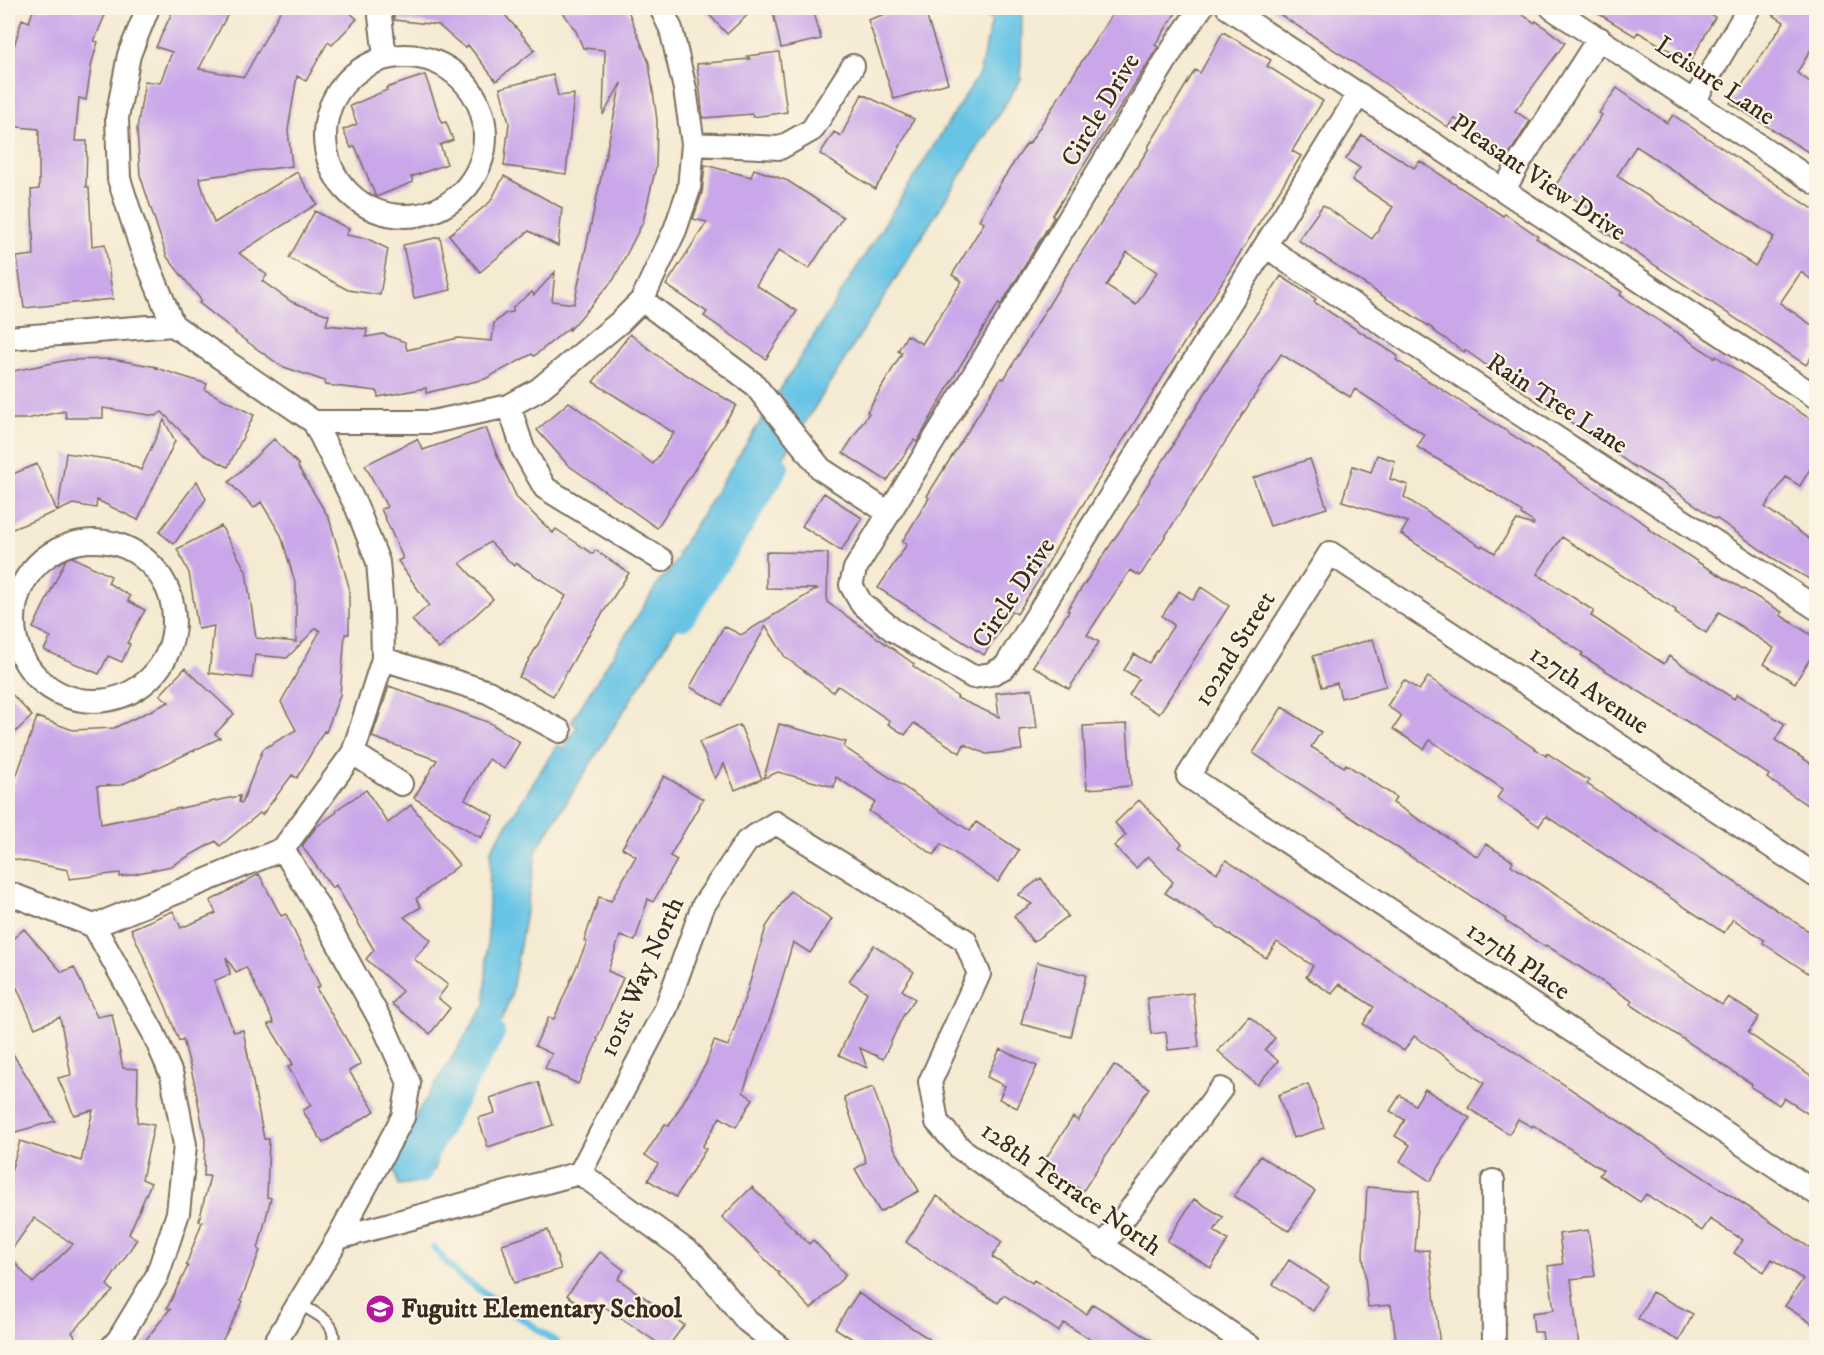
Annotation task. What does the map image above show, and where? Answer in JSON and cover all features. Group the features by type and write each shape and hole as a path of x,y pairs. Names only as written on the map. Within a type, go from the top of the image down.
{"street":[{"path":"94,926 283,849 353,753 383,659 378,562 357,508 314,422 173,326 141,247 119,179 117,118 129,55 147,8"},
{"path":"379,8 385,57"},
{"path":"314,422 432,422 508,406 538,390 620,322 642,300 675,230 689,189 693,144 685,89 676,49 671,29 661,8"},
{"name":"Circle Drive","path":"1201,8 1179,39 855,569 851,585 861,603 893,630 973,677 992,674 1005,667 1359,94"},
{"name":"Pleasant View Drive","path":"1228,8 1816,397"},
{"name":"Leisure Lane","path":"1552,8 1816,183"},
{"path":"1694,101 1749,8"},
{"path":"1504,190 1599,38"},
{"path":"385,57 429,58 459,76 478,102 486,135 477,173 450,203 415,216 370,210 336,180 324,146 327,111 351,74 385,57"},
{"path":"693,144 780,148 812,130 853,66"},
{"name":"Rain Tree Lane","path":"1267,246 1816,608"},
{"path":"642,300 754,384 820,469 889,513"},
{"path":"8,338 173,326"},
{"path":"508,406 523,449 545,488 662,560"},
{"path":"80,541 113,542 144,557 166,584 175,616 170,649 152,678 124,697 90,702 58,694 31,673 15,643 10,609 24,578 48,554 80,541"},
{"name":"102nd Street","path":"1188,776 1330,553"},
{"name":"127th Avenue","path":"1330,553 1816,876"},
{"path":"383,659 488,692 560,731"},
{"path":"353,753 401,784"},
{"name":"127th Place","path":"1188,776 1816,1193"},
{"name":"128th Terrace North","path":"747,841 776,823 965,940 979,974 930,1082 937,1122 962,1149 1252,1347"},
{"name":"101st Way North","path":"580,1173 666,1008 703,906 747,841"},
{"path":"272,1347 338,1238 403,1117 409,1083 384,1027 317,905 283,849"},
{"path":"8,892 94,926 153,1032 172,1076 185,1145 178,1213 157,1276 119,1339 111,1347"},
{"path":"1102,1246 1221,1089"},
{"path":"338,1238 580,1173 695,1257 747,1322 782,1347"},
{"path":"1493,1181 1494,1347"}],"lane":[{"path":"298,1304 327,1321 334,1331 335,1338 332,1347"}],"water":[{"path":"974,8 1022,8 1021,79 537,849 511,996 500,1024 434,1130 432,1140 437,1156 435,1169 419,1183 398,1185 392,1162 414,1123 416,1115 485,1005 491,850 557,745 564,749 577,726 571,722 662,577 665,578 679,556 677,554 763,417 774,431 794,414 778,393 979,74 992,20"}],"building":[{"path":"34,8 108,8 94,41 98,42 92,62 86,100 79,98 75,141 87,141 86,187 89,187 92,246 105,244 113,299 24,308 17,257 34,255 31,190 39,189 39,129 8,126 8,60 10,60 22,19 29,22"},
{"path":"174,8 231,8 199,69 244,77 282,8 345,8 357,19 332,45 328,42 306,81 297,76 288,130 292,166 199,178 214,223 297,172 317,204 239,253 267,275 262,281 292,302 329,315 326,325 367,329 366,337 383,334 405,342 407,350 458,338 492,341 494,323 506,313 513,312 513,307 532,292 534,295 555,272 552,301 574,304 621,83 603,115 605,50 583,48 576,31 560,8 627,8 649,63 657,120 656,167 643,222 614,279 569,331 570,327 534,356 532,354 485,379 426,393 426,388 378,397 377,391 325,385 325,381 281,366 235,333 199,303 201,300 167,257 140,175 137,129 145,81 160,83 172,52 156,47"},
{"path":"394,8 499,8 535,50 496,81 468,45 465,48 438,25 394,20"},
{"path":"703,8 755,8 727,34"},
{"path":"772,8 813,8 821,39 781,48"},
{"path":"902,8 924,8 948,83 894,99 868,20"},
{"path":"1116,8 1179,8 1155,45 1158,47 1052,216 1054,217 1001,305 999,303 960,366 917,442 914,440 887,481 843,453 869,413 867,412 902,353 898,351 907,335 922,344 962,281 952,275 984,223 979,220 1001,182 1027,143 1029,144"},
{"path":"1270,8 1512,8 1535,23 1536,21 1565,43 1515,111 1530,121 1508,156 1454,118 1448,127"},
{"path":"1589,8 1698,8 1715,17 1690,62 1638,32 1635,36"},
{"path":"1762,8 1816,8 1816,41 1797,73 1816,86 1816,138 1808,152 1730,103 1784,22"},
{"path":"1223,32 1271,60 1267,66 1323,101 1292,151 1301,156 1062,538 1038,581 1017,614 1012,611 984,655 878,588 907,544 902,542 929,498 927,496 1001,378 1004,379 1063,281 1149,148 1195,70 1200,73","holes":["1127,252 1157,272 1136,305 1106,286"]},
{"path":"779,52 787,112 753,117 752,114 703,118 697,64 750,59 747,56"},
{"path":"425,75 442,123 446,122 453,140 440,145 447,164 411,177 413,182 376,197 355,146 351,148 343,130 357,124 350,106 387,90 386,88"},
{"path":"553,75 558,96 574,94 566,174 504,166 509,123 500,88"},
{"path":"1617,88 1667,123 1673,115 1816,211 1816,283 1801,272 1780,303 1816,328 1816,350 1806,365 1600,229 1606,220 1555,186 1602,115 1599,113","holes":["1636,146 1774,237 1755,266 1617,176"]},
{"path":"862,94 914,119 889,168 875,189 820,154 834,132 841,136"},
{"path":"1362,135 1414,168 1420,161 1503,216 1505,214 1538,236 1536,238 1622,292 1620,295 1816,423 1816,459 1800,486 1786,477 1765,507 1816,544 1816,583 1771,557 1674,490 1632,465 1548,406 1546,408 1465,350 1464,352 1298,240 1323,205 1372,239 1393,207 1352,180 1360,168 1346,159"},
{"path":"705,165 751,177 754,169 788,181 843,217 809,269 779,250 756,285 797,311 766,359 704,316 707,312 666,285 707,222 693,219 702,193"},
{"path":"504,176 562,208 558,246 529,231 480,272 449,235 490,202"},
{"path":"315,211 349,229 346,235 368,239 388,249 380,295 348,290 289,258"},
{"path":"440,237 451,290 414,298 403,245"},
{"path":"1281,276 1316,299 1314,302 1398,356 1396,360 1565,469 1704,566 1782,612 1780,615 1816,638 1816,649 1795,683 1764,664 1774,648 1719,612 1706,633 1675,613 1676,610 1562,537 1537,574 1594,611 1591,616 1664,664 1669,656 1734,699 1737,694 1785,724 1775,740 1816,767 1816,811 1767,778 1769,775 1726,746 1581,655 1583,653 1401,534 1408,522 1342,501 1353,466 1371,472 1377,455 1395,461 1390,479 1408,485 1404,497 1481,547 1482,545 1495,553 1517,520 1533,525 1534,523 1492,492 1417,447 1425,435 1355,389 1350,397 1281,354 1140,576 1130,570 1087,635 1099,642 1069,689 1033,666"},
{"path":"630,334 667,363 736,405 657,528 568,465 537,430 569,402 653,464 674,433 593,382"},
{"path":"112,359 157,367 207,384 205,390 254,415 228,467 203,454 162,412 156,416 103,408 103,418 66,418 65,411 26,419 8,419 8,372 68,360"},
{"path":"164,420 175,441 138,520 97,500 96,508 73,504 58,511 66,453 121,461 141,470"},
{"path":"486,428 517,498 553,533 556,529 593,554 595,550 629,573 584,642 553,696 519,677 566,596 516,563 514,566 490,542 460,563 493,599 439,649 412,620 429,605 398,561 403,558 381,509 387,507 365,465 417,439 423,450"},
{"path":"274,439 299,465 298,467 329,518 349,587 349,634 345,634 340,695 326,732 324,731 297,778 292,775 262,815 260,813 220,846 216,841 171,866 120,877 120,873 69,879 68,870 8,858 8,800 37,717 73,730 114,728 169,702 160,695 185,668 234,714 215,734 220,738 121,785 97,786 101,824 240,796 239,802 242,803 263,749 296,730 281,702 320,631 316,628 287,658 255,655 252,678 209,673 214,626 198,629 189,573 177,549 221,526 246,571 256,638 296,642 296,586 281,535 261,502 254,508 229,482"},
{"path":"1310,459 1327,508 1270,526 1253,478"},
{"path":"37,464 57,511 8,531 8,476"},
{"path":"197,481 206,499 174,544 159,532"},
{"path":"824,493 862,518 841,551 802,526"},
{"path":"766,552 828,553 827,602 914,664 913,666 957,698 999,717 996,693 1032,689 1037,728 1019,730 1022,750 986,754 964,744 960,753 914,723 905,735 888,724 890,721 838,686 833,692 785,657 766,626 722,705 690,687 724,626 741,635 817,589 766,588"},
{"path":"68,555 111,576 108,583 130,596 128,601 145,610 127,643 130,644 122,662 108,656 99,674 44,650 51,637 33,628"},
{"path":"1201,587 1229,606 1159,714 1129,695 1139,679 1124,670 1134,654 1149,663 1174,625 1162,616 1179,591 1193,600"},
{"path":"1373,639 1386,686 1341,698 1337,683 1322,687 1313,656"},
{"path":"1428,677 1546,756 1547,753 1589,781 1587,784 1816,936 1816,961 1808,973 1763,943 1764,940 1733,919 1724,933 1546,816 1539,826 1497,798 1503,789 1430,740 1424,749 1393,729 1402,716 1387,706 1404,680 1419,690"},
{"path":"389,686 490,723 520,742 504,769 489,759 465,799 494,816 481,838 414,798 437,760 372,737"},
{"path":"8,690 32,716 8,739"},
{"path":"1282,707 1321,732 1311,747 1344,767 1346,764 1396,797 1393,803 1478,857 1486,844 1513,861 1511,865 1722,1005 1728,997 1759,1017 1748,1033 1816,1079 1816,1105 1810,1115 1784,1098 1779,1105 1751,1087 1752,1084 1630,1004 1632,1001 1505,921 1506,919 1253,753"},
{"path":"779,724 846,742 844,747 970,831 976,822 1019,850 998,882 941,844 934,855 869,811 875,802 836,777 834,787 778,772 764,778"},
{"path":"1127,724 1131,786 1087,789 1083,726"},
{"path":"740,725 762,779 735,790 724,764 715,779 699,742"},
{"path":"664,776 703,799 670,856 677,860 653,902 648,899 635,941 620,936 608,971 623,978 578,1084 545,1068 552,1054 535,1046 549,1017 554,1019 587,942 584,941 599,897 611,901 636,856 622,848"},
{"path":"366,790 388,823 411,805 459,865 416,899 421,907 404,917 431,940 414,959 448,985 438,998 450,1008 430,1034 392,1004 402,991 366,959 374,950 336,885 332,888 302,846 316,827"},
{"path":"1139,800 1182,844 1179,847 1217,873 1226,860 1816,1252 1816,1326 1785,1306 1803,1279 1772,1259 1764,1272 1734,1253 1743,1240 1710,1219 1702,1231 1646,1194 1640,1202 1599,1175 1603,1170 1533,1125 1532,1127 1518,1119 1509,1134 1468,1108 1484,1083 1414,1036 1404,1051 1363,1024 1374,1007 1339,984 1332,994 1306,977 1313,966 1277,942 1266,958 1165,893 1173,882 1148,856 1136,868 1114,846 1126,835 1115,823"},
{"path":"259,874 281,916 286,914 320,986 316,988 361,1064 349,1071 375,1111 323,1143 303,1111 311,1105 288,1067 293,1064 268,1024 274,1023 246,967 236,972 226,957 230,974 214,981 234,1032 243,1030 264,1139 269,1139 267,1197 271,1198 258,1249 260,1250 241,1300 243,1301 219,1347 140,1347 170,1309 167,1308 188,1266 186,1265 202,1222 199,1221 210,1176 204,1176 205,1139 183,1039 179,1041 131,929 173,911 181,928 216,913 210,901"},
{"path":"1041,878 1068,916 1033,942 1014,916 1032,904 1018,895"},
{"path":"790,891 832,919 810,953 793,942 774,1007 743,1092 753,1099 736,1127 720,1117 702,1147 706,1149 676,1197 648,1180 658,1164 645,1155 665,1124 669,1126 706,1064 714,1041 728,1046 766,927"},
{"path":"24,929 62,972 74,967 97,1017 112,1014 123,1068 138,1069 137,1122 154,1125 142,1179 151,1183 129,1234 137,1239 107,1285 113,1291 72,1332 78,1342 66,1347 8,1347 8,1255 8,1181 20,1141 81,1161 93,1110 74,1115 58,1078 71,1075 60,1017 35,1028 17,988 8,996 8,943","holes":["34,1218 73,1244 33,1283 8,1255"]},
{"path":"874,945 914,972 902,990 915,999 903,1016 883,1059 860,1048 867,1068 839,1055 867,992 849,981"},
{"path":"1037,962 1086,975 1071,1037 1021,1024"},
{"path":"1193,993 1199,1047 1168,1050 1166,1032 1151,1034 1147,998"},
{"path":"1249,1016 1275,1038 1265,1050 1278,1061 1257,1085 1218,1051"},
{"path":"8,1046 36,1091 55,1121 8,1134"},
{"path":"1000,1049 1037,1066 1017,1108 999,1099 1005,1086 987,1077"},
{"path":"1114,1065 1149,1088 1083,1191 1042,1164 1073,1117 1078,1121"},
{"path":"538,1082 553,1125 488,1147 478,1118 495,1113 490,1098"},
{"path":"1308,1084 1324,1128 1293,1138 1278,1095"},
{"path":"873,1087 893,1146 919,1191 880,1212 855,1169 866,1162 844,1097"},
{"path":"1425,1089 1470,1118 1430,1181 1400,1161 1410,1145 1395,1136 1405,1120 1390,1111 1400,1095 1415,1105"},
{"path":"1260,1156 1315,1191 1289,1231 1234,1196"},
{"path":"752,1187 809,1244 813,1240 846,1275 811,1309 779,1273 722,1217"},
{"path":"1367,1187 1419,1191 1415,1251 1429,1250 1440,1347 1397,1347 1391,1305 1368,1307 1363,1255"},
{"path":"937,1196 1002,1242 992,1257 1032,1283 1034,1280 1086,1314 1093,1304 1163,1347 1103,1347 1064,1323 1058,1331 1004,1295 998,1303 946,1270 906,1242"},
{"path":"1194,1199 1223,1217 1214,1231 1228,1240 1211,1268 1167,1241"},
{"path":"548,1230 561,1269 514,1283 502,1244"},
{"path":"1588,1230 1595,1276 1571,1279 1579,1347 1544,1347 1542,1332 1534,1332 1532,1313 1554,1310 1548,1266 1563,1264 1559,1234"},
{"path":"600,1252 624,1270 618,1279 684,1325 668,1347 664,1347 599,1303 591,1313 567,1295"},
{"path":"1289,1260 1329,1286 1313,1311 1273,1284"},
{"path":"1652,1292 1693,1314 1679,1341 1638,1319"},
{"path":"858,1293 942,1347 865,1347 835,1328"}],"waterway":[{"path":"682,618 777,467"},
{"path":"420,1172 427,1152 493,1033"},
{"path":"434,1248 458,1275 556,1342 560,1348"}],"place":[{"name":"Fuguitt Elementary School","path":"380,1309"}]}
